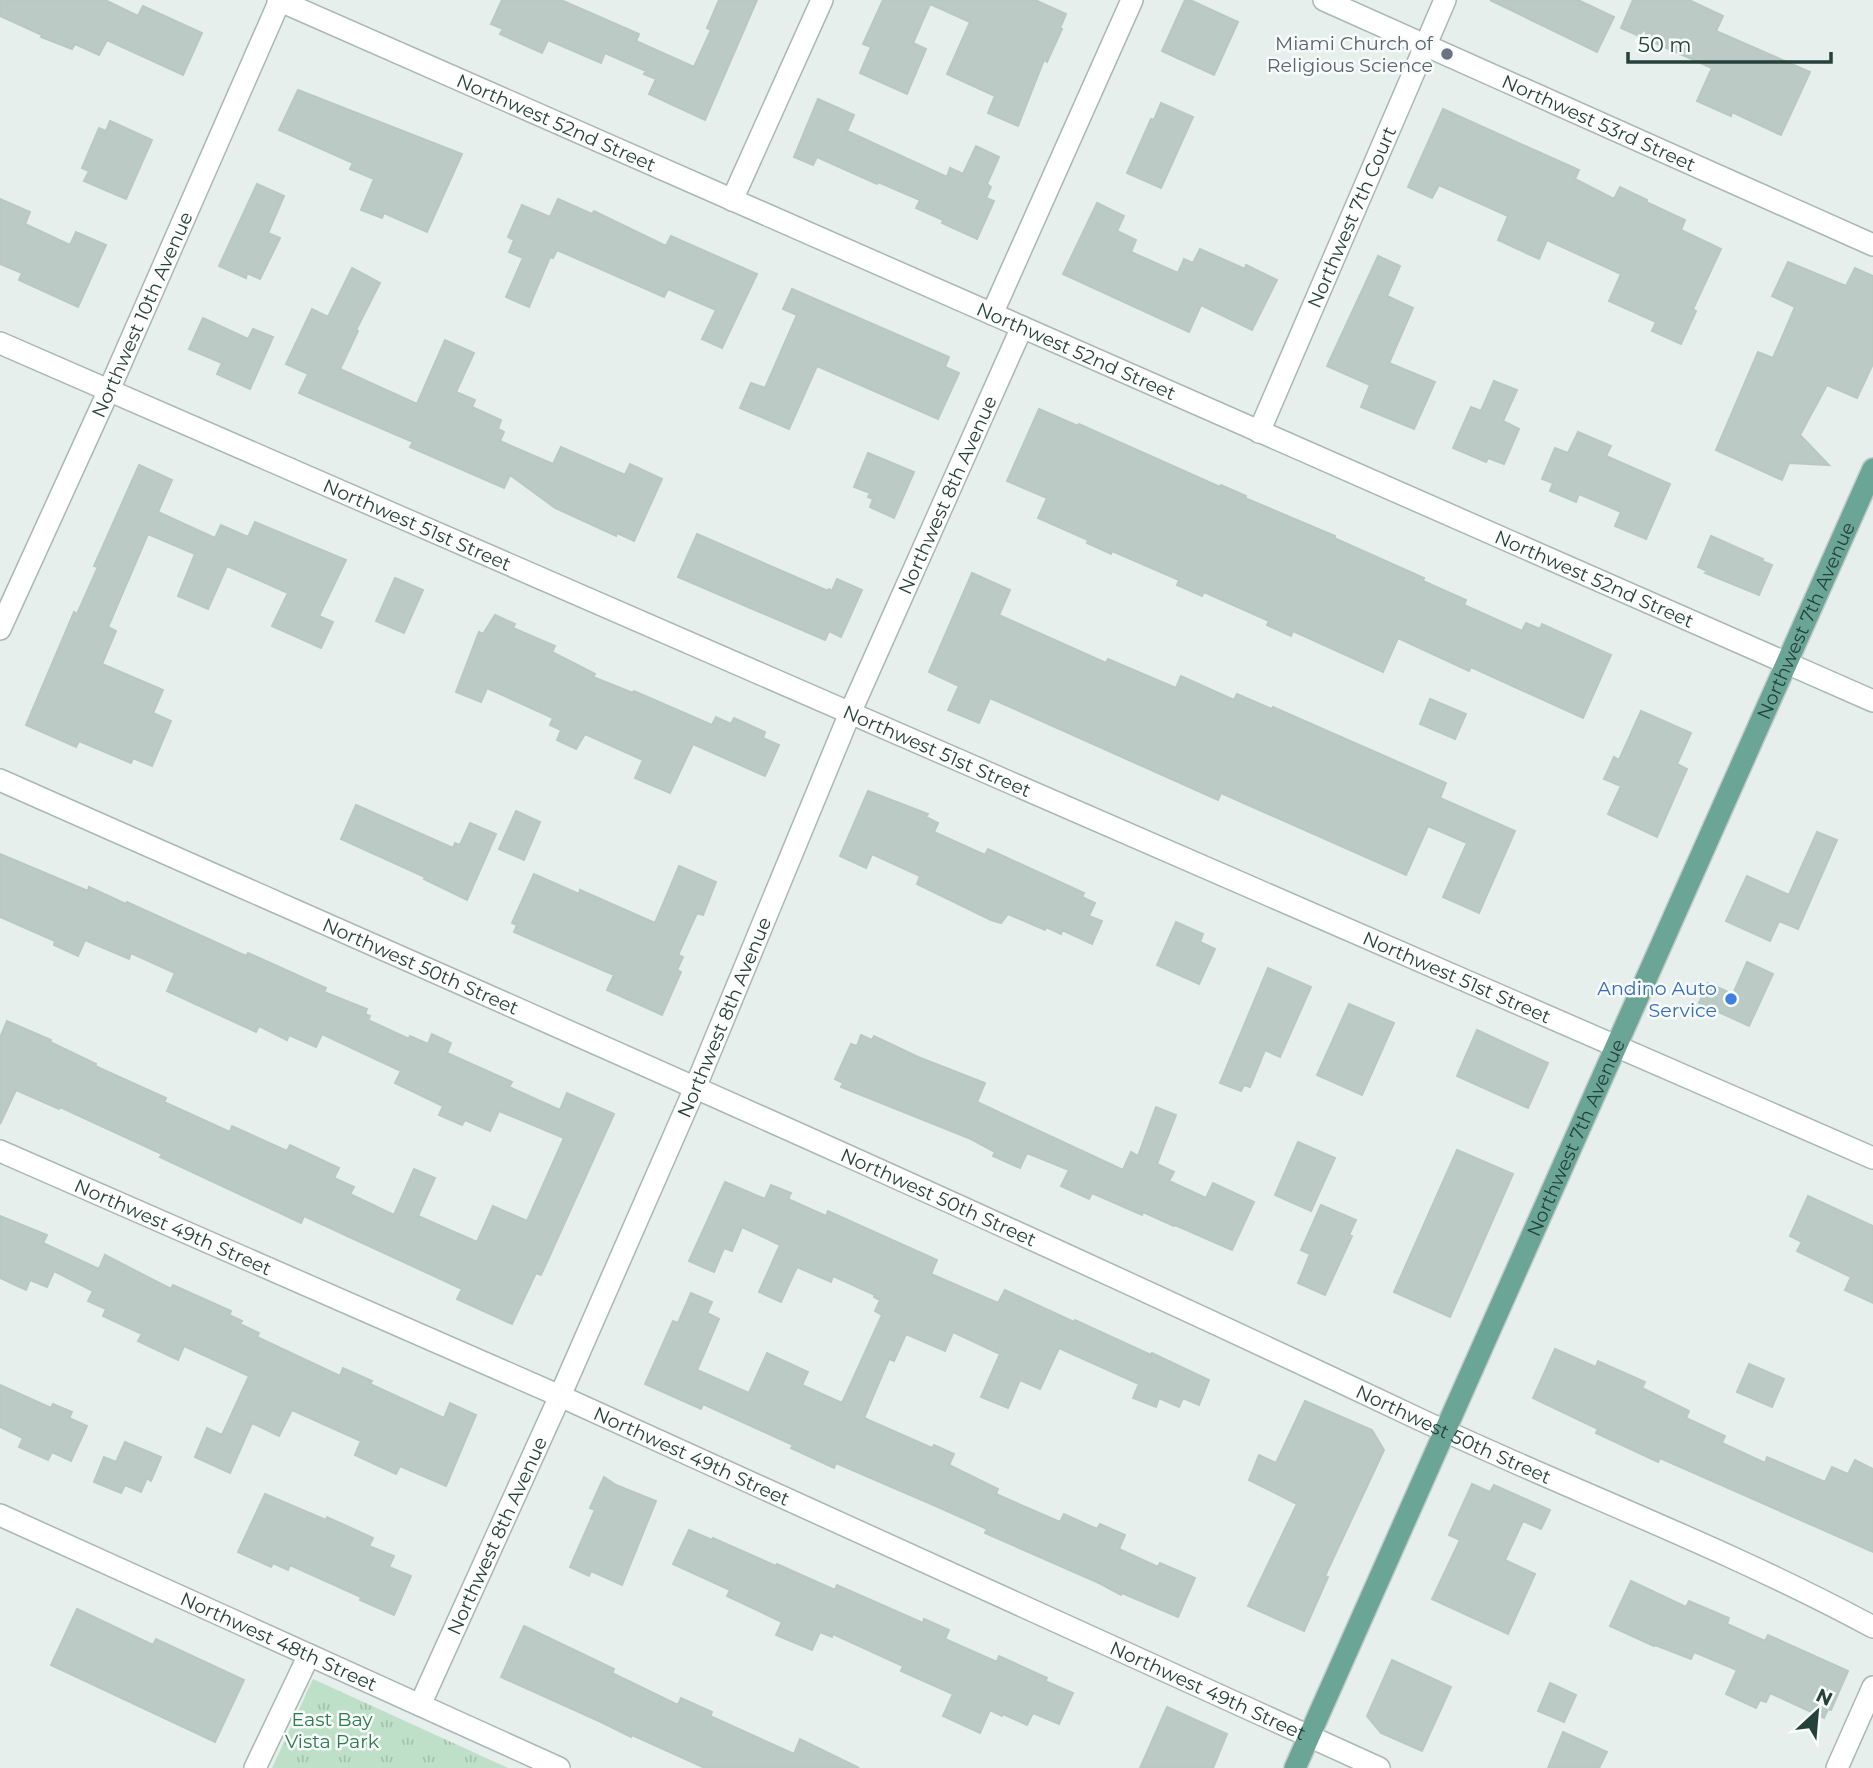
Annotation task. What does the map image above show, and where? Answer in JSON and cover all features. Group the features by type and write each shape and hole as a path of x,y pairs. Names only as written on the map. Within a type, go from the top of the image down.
{"main road":[{"name":"Northwest 7th Avenue","path":"1294,1768 1873,469"}],"street":[{"name":"Northwest 52nd Street","path":"279,0 1873,701"},
{"name":"Northwest 10th Avenue","path":"0,629 109,390 279,0"},
{"path":"732,200 822,0"},
{"path":"992,314 1132,0"},
{"name":"Northwest 53rd Street","path":"1324,0 1873,245"},
{"name":"Northwest 7th Court","path":"1259,432 1445,0"},
{"name":"Northwest 8th Avenue","path":"420,1705 560,1396 695,1087 850,713 1022,327"},
{"name":"Northwest 51st Street","path":"0,343 1873,1158"},
{"name":"Northwest 50th Street","path":"0,780 695,1087 1444,1431 1802,1589 1873,1627"},
{"name":"Northwest 49th Street","path":"0,1151 560,1396 1378,1768"},
{"name":"Northwest 48th Street","path":"0,1515 553,1767"},
{"path":"255,1768 309,1655"},
{"path":"1837,1768 1873,1687"}],"green space":[{"name":"East Bay Vista Park","path":"313,1679 508,1768 272,1768"}],"building":[{"path":"0,0 105,0 138,16 143,6 202,33 183,75 107,40 99,55 75,44 72,49 41,37 42,35 0,16"},
{"path":"502,0 561,0 639,34 636,41 694,67 711,30 707,28 719,0 757,0 705,120 649,94 656,79 644,74 646,71 605,53 601,63 548,40 542,53 500,34 503,29 491,24"},
{"path":"883,0 1035,0 1066,14 1060,28 1062,29 1047,62 1044,60 1018,126 988,113 995,96 947,74 970,22 930,4 913,43 926,49 907,94 860,73 871,47 863,44"},
{"path":"1185,0 1238,22 1214,75 1162,51"},
{"path":"1490,0 1578,0 1614,17 1597,52"},
{"path":"1633,0 1689,0 1723,16 1716,31 1810,72 1781,135 1732,112 1731,116 1697,101 1712,68 1621,28"},
{"path":"298,90 462,154 427,232 384,213 382,218 361,210 374,179 350,169 353,163 279,130"},
{"path":"818,99 854,115 847,131 947,177 950,168 963,174 976,146 999,157 987,184 991,187 986,198 994,201 977,239 916,208 920,200 817,157 813,165 794,157"},
{"path":"1161,103 1193,117 1161,188 1127,173"},
{"path":"1443,109 1579,170 1575,179 1614,199 1620,187 1647,200 1646,202 1685,220 1681,230 1721,249 1693,309 1696,311 1681,344 1652,331 1656,322 1609,301 1621,274 1547,240 1539,259 1498,240 1508,216 1439,185 1432,198 1408,187"},
{"path":"110,121 152,140 126,199 84,181 89,171 82,168 99,128 106,131"},
{"path":"257,184 284,196 268,233 280,238 260,279 247,273 246,278 219,266"},
{"path":"0,199 30,212 25,224 70,245 76,232 106,245 78,307 19,280 22,273 0,264"},
{"path":"558,199 592,214 594,211 666,246 671,236 757,274 722,348 702,339 716,310 668,289 664,297 557,250 553,258 550,257 529,307 506,297 523,258 509,252 514,240 508,237 522,205 550,217"},
{"path":"1097,203 1124,216 1117,231 1136,240 1131,252 1178,273 1184,259 1193,263 1200,249 1245,269 1246,265 1277,280 1252,330 1201,305 1189,332 1063,274"},
{"path":"1378,256 1400,266 1387,296 1413,308 1389,363 1435,382 1414,429 1361,407 1370,385 1327,366"},
{"path":"1788,262 1846,286 1855,268 1873,276 1873,364 1857,398 1827,385 1800,435 1829,465 1789,463 1782,480 1716,450 1758,352 1773,358 1795,307 1772,296"},
{"path":"352,268 380,283 340,369 417,404 445,340 474,353 456,392 475,400 472,407 501,420 498,429 504,432 500,441 553,464 561,447 625,475 630,464 662,479 634,541 617,533 616,536 555,508 510,475 504,488 410,447 413,442 299,393 308,374 286,364 312,309 328,317"},
{"path":"792,289 949,357 945,367 959,373 938,419 817,366 789,429 740,408 751,383 765,388 797,315 783,309"},
{"path":"203,318 248,339 253,329 273,337 250,389 217,374 222,363 189,349"},
{"path":"1494,381 1517,390 1503,421 1519,429 1504,464 1488,458 1486,462 1453,448 1471,407 1481,411"},
{"path":"1039,409 1335,536 1334,538 1466,600 1464,605 1522,631 1526,623 1540,629 1542,624 1611,655 1583,718 1471,667 1469,671 1398,638 1383,672 1293,631 1291,636 1267,625 1269,621 1204,592 1202,596 1177,585 1179,580 1112,551 1111,554 1087,543 1088,540 1038,518 1047,498 1007,481"},
{"path":"1578,432 1611,446 1606,456 1670,484 1646,539 1615,526 1621,512 1579,494 1576,502 1550,491 1553,483 1542,479 1555,448 1568,453"},
{"path":"868,453 914,472 894,518 870,507 873,499 868,497 870,493 854,487"},
{"path":"139,465 172,480 158,512 215,538 221,525 248,537 255,522 346,560 319,616 333,622 321,648 272,626 288,593 227,566 208,609 178,596 195,554 148,534 108,627 116,631 102,664 163,690 153,713 171,721 152,766 133,758 131,763 79,741 76,747 26,725 74,612 77,614 98,567 94,566"},
{"path":"697,534 828,591 832,591 837,579 862,590 841,637 829,631 825,640 678,577"},
{"path":"1711,536 1772,565 1759,595 1705,573 1707,571 1698,567"},
{"path":"972,573 1010,590 999,615 1106,663 1108,659 1176,688 1181,676 1234,700 1237,694 1272,709 1273,707 1446,783 1440,798 1515,831 1479,913 1443,897 1467,843 1428,826 1406,875 1221,793 1218,800 990,698 979,723 948,710 959,686 929,672"},
{"path":"395,578 423,590 404,633 376,621"},
{"path":"495,615 515,624 513,628 555,646 552,652 595,674 593,677 633,693 634,691 712,725 716,717 731,724 734,718 765,732 763,738 779,745 765,776 693,744 670,793 635,778 643,760 585,734 576,749 557,740 561,730 550,725 553,718 487,688 481,702 456,692 479,632 483,634"},
{"path":"1430,699 1466,714 1455,739 1420,724"},
{"path":"1641,711 1691,733 1677,764 1687,769 1657,837 1608,814 1621,786 1604,779 1614,757 1619,760"},
{"path":"868,791 928,814 926,817 938,823 934,832 985,855 988,849 1084,893 1082,897 1095,903 1089,916 1102,921 1092,944 1062,930 1061,934 1046,927 1045,930 1008,914 1001,923 991,920 917,884 920,876 872,854 866,868 840,856"},
{"path":"356,805 453,848 455,843 460,845 470,823 496,834 467,900 424,879 425,877 341,839"},
{"path":"516,811 540,822 524,860 499,849"},
{"path":"1817,832 1837,840 1798,929 1779,921 1770,941 1726,921 1747,876 1789,895"},
{"path":"0,854 88,891 89,887 126,904 127,902 246,956 248,953 326,988 324,992 367,1009 365,1014 370,1016 368,1020 409,1039 410,1036 428,1044 432,1034 451,1043 447,1053 512,1082 509,1087 560,1110 567,1093 614,1114 541,1275 536,1273 512,1324 457,1299 462,1289 304,1216 301,1223 60,1107 59,1109 16,1090 0,1124 0,1038 7,1021 51,1040 50,1042 96,1064 95,1066 166,1098 164,1102 230,1132 232,1126 287,1151 290,1145 339,1168 334,1178 354,1187 350,1194 394,1215 414,1169 435,1178 418,1216 477,1242 493,1206 527,1221 564,1138 499,1111 490,1131 465,1120 462,1125 439,1115 443,1106 395,1083 401,1071 322,1034 316,1047 289,1035 287,1040 259,1026 256,1032 167,991 175,973 131,953 129,959 85,940 78,956 54,945 55,941 0,917"},
{"path":"679,866 716,882 703,915 697,913 678,955 683,957 677,970 681,972 662,1015 607,990 614,975 514,932 517,925 512,923 534,874 579,894 580,890 655,923"},
{"path":"1176,922 1203,934 1200,942 1215,949 1199,984 1157,965"},
{"name":"Andino Auto Service","path":"1747,962 1773,974 1749,1026 1699,1003 1708,983 1733,994"},
{"path":"1268,968 1311,987 1280,1057 1265,1050 1250,1087 1244,1085 1241,1091 1220,1083"},
{"path":"1349,1004 1394,1023 1362,1095 1317,1075"},
{"path":"1477,1030 1548,1063 1528,1108 1457,1076"},
{"path":"861,1035 872,1040 874,1036 918,1057 985,1083 977,1102 1123,1170 1131,1152 1138,1156 1156,1107 1176,1115 1157,1164 1174,1172 1169,1181 1206,1198 1213,1183 1254,1202 1232,1250 1143,1212 1142,1215 1092,1193 1089,1199 1061,1186 1069,1170 1027,1153 1020,1168 993,1156 995,1152 971,1139 841,1087 843,1083 835,1079 851,1044 857,1046"},
{"path":"1298,1142 1335,1158 1311,1211 1275,1195"},
{"path":"1457,1150 1513,1174 1450,1317 1394,1292"},
{"path":"725,1182 765,1199 771,1185 791,1193 788,1199 826,1216 828,1211 937,1260 931,1274 998,1303 1005,1290 1209,1380 1199,1405 1183,1398 1179,1407 1159,1398 1156,1407 1133,1398 1139,1384 1059,1348 1040,1389 1020,1380 1008,1408 981,1397 1000,1354 953,1332 945,1351 906,1334 894,1361 889,1359 864,1418 932,1448 934,1445 954,1454 949,1465 998,1489 996,1494 1060,1522 1064,1514 1097,1529 1100,1524 1125,1535 1119,1549 1158,1567 1160,1563 1195,1578 1178,1617 1122,1593 1121,1595 985,1533 987,1529 938,1507 836,1463 834,1468 791,1448 793,1445 703,1404 701,1409 645,1384 673,1321 678,1323 691,1293 712,1302 707,1313 719,1319 697,1370 749,1393 767,1353 808,1372 802,1385 842,1403 882,1315 875,1311 880,1300 874,1297 875,1295 833,1276 831,1282 797,1267 781,1302 759,1292 780,1245 742,1227 732,1251 724,1248 714,1272 689,1261"},
{"path":"1808,1196 1873,1226 1873,1303 1845,1290 1851,1277 1797,1251 1802,1242 1790,1236"},
{"path":"1321,1205 1356,1220 1349,1235 1352,1236 1325,1295 1298,1283 1310,1254 1301,1250"},
{"path":"0,1216 47,1235 43,1243 99,1269 105,1255 171,1289 173,1285 231,1311 229,1315 242,1321 240,1324 259,1333 257,1337 340,1376 343,1368 372,1381 370,1384 444,1418 450,1403 476,1415 446,1486 400,1466 396,1474 355,1455 361,1441 292,1410 279,1436 252,1423 230,1473 195,1457 207,1428 222,1435 249,1376 184,1346 178,1360 138,1341 142,1334 103,1316 106,1309 88,1301 93,1291 54,1271 47,1287 30,1280 26,1290 0,1278"},
{"path":"1555,1349 1596,1367 1598,1361 1645,1382 1642,1388 1689,1411 1686,1418 1725,1436 1722,1443 1765,1463 1767,1457 1825,1482 1832,1467 1848,1474 1855,1460 1873,1469 1873,1552 1660,1458 1658,1462 1596,1433 1598,1429 1533,1398"},
{"path":"1749,1364 1784,1379 1772,1407 1737,1392"},
{"path":"0,1385 51,1408 53,1404 72,1412 69,1418 87,1426 71,1461 52,1452 48,1460 19,1447 23,1438 0,1427"},
{"path":"1305,1401 1372,1430 1384,1450 1325,1576 1328,1577 1304,1631 1248,1606 1297,1504 1249,1480 1259,1455 1276,1463"},
{"path":"125,1442 161,1457 151,1481 147,1478 141,1492 125,1485 121,1493 94,1482 104,1457 116,1462"},
{"path":"604,1477 616,1485 656,1501 622,1585 591,1571 589,1576 570,1567 595,1510 590,1508"},
{"path":"1472,1484 1490,1492 1494,1485 1550,1510 1541,1529 1523,1521 1505,1560 1535,1574 1508,1634 1432,1599 1460,1540 1449,1535"},
{"path":"265,1494 373,1538 369,1546 394,1556 389,1567 411,1576 394,1615 290,1565 288,1570 273,1563 271,1567 238,1552"},
{"path":"689,1530 835,1590 837,1585 923,1623 924,1619 949,1630 945,1639 997,1662 999,1656 1047,1678 1045,1681 1073,1693 1059,1724 1033,1713 1027,1725 990,1710 980,1733 943,1716 953,1694 901,1671 903,1666 833,1634 832,1637 820,1632 812,1650 776,1635 782,1622 727,1596 730,1590 673,1564"},
{"path":"1631,1581 1686,1607 1689,1601 1729,1618 1727,1624 1765,1641 1768,1635 1848,1671 1831,1710 1828,1709 1824,1718 1770,1693 1766,1702 1760,1700 1756,1708 1726,1694 1737,1670 1694,1652 1691,1659 1610,1626"},
{"path":"77,1609 153,1645 156,1639 244,1680 215,1742 51,1665"},
{"path":"524,1626 614,1669 612,1673 678,1705 681,1698 712,1712 710,1716 794,1754 800,1739 859,1768 705,1768 632,1735 631,1737 501,1677"},
{"path":"1392,1660 1451,1687 1422,1751 1381,1733 1367,1716"},
{"path":"1550,1683 1576,1695 1564,1722 1538,1711"},
{"path":"1167,1707 1227,1734 1213,1768 1140,1768"},
{"path":"1563,1732 1607,1752 1599,1768 1548,1768"}],"place":[{"name":"Miami Church of Religious Science","path":"1447,54"},
{"name":"Andino Auto Service","path":"1731,999"}]}
